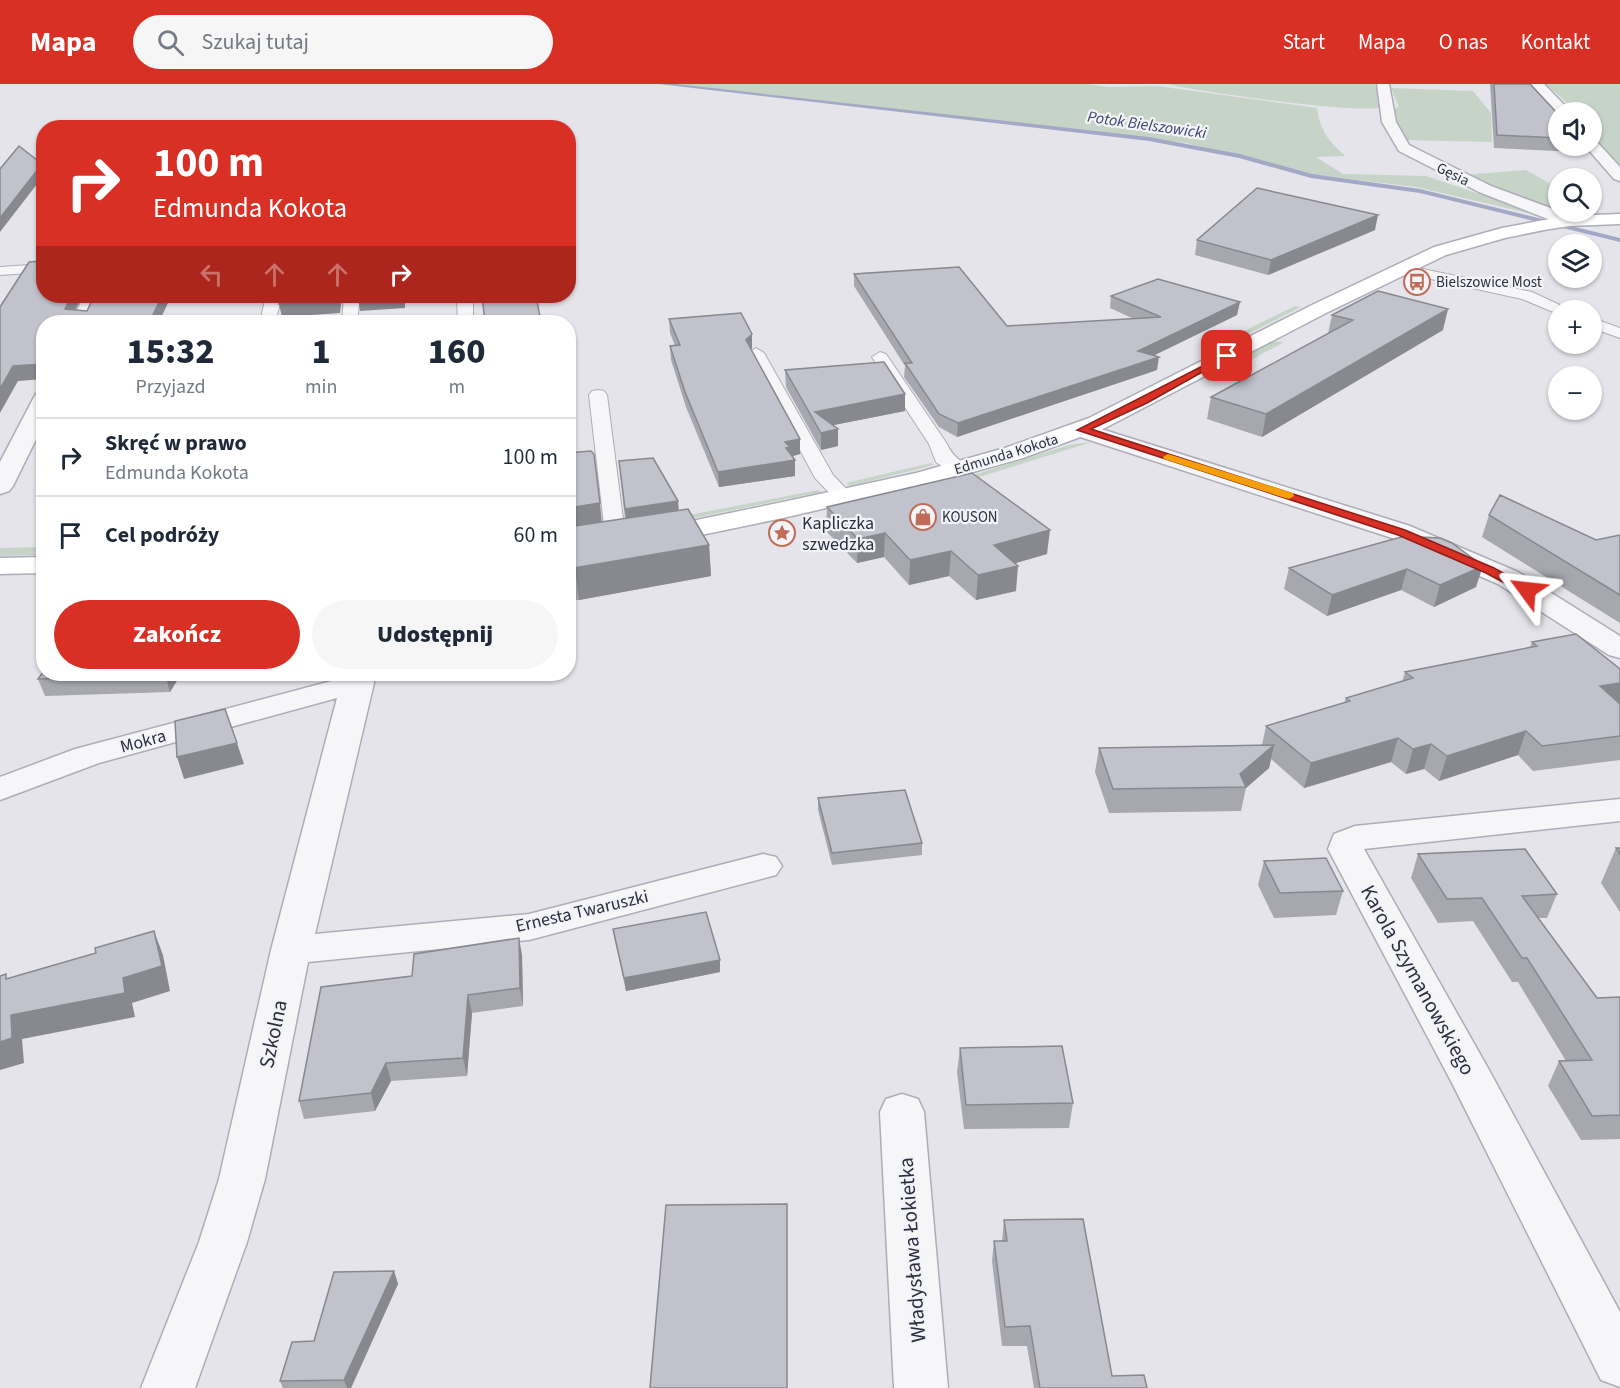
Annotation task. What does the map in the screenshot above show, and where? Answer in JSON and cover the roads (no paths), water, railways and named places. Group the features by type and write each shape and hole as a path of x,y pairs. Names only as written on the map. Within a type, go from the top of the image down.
{"street":[{"name":"Gęsia","path":"1383,84 1387,92 1388,118 1404,148 1559,223"},
{"path":"1537,84 1554,102"},
{"path":"1602,156 1620,176"},
{"name":"Edmunda Kokota","path":"576,548 844,497 958,470 1082,430 1144,401 1283,327 1440,251 1468,242 1559,223 1620,219"},
{"path":"0,486 36,415"},
{"path":"1082,430 1412,537 1508,579 1620,650"},
{"path":"0,566 36,565"},
{"name":"Mokra","path":"0,789 87,756 348,681"},
{"name":"Szkolna","path":"168,1388 223,1242 242,1179 291,950 357,681"},
{"name":"Karola Szymanowskiego","path":"1620,810 1355,838 1347,842 1346,849 1474,1082 1620,1363"},
{"name":"Ernesta Twaruszki","path":"291,950 529,927 764,866"},
{"name":"Władysława Łokietka","path":"902,1112 921,1388"}],"lane":[{"path":"0,271 36,269"},
{"path":"1404,269 1527,295 1548,305"},
{"path":"1602,326 1620,333"},
{"path":"756,353 825,478 844,497"},
{"path":"880,357 938,444 943,458 958,470"},
{"path":"598,395 616,542"}],"waterway":[{"name":"Potok Bielszowicki","path":"662,84 1149,139 1240,156 1311,176 1420,191 1620,240"}],"place":[{"name":"Bielszowice Most","path":"1417,282"},
{"name":"KOUSON","path":"923,517"},
{"name":"Kapliczka szwedzka","path":"782,533"}]}
